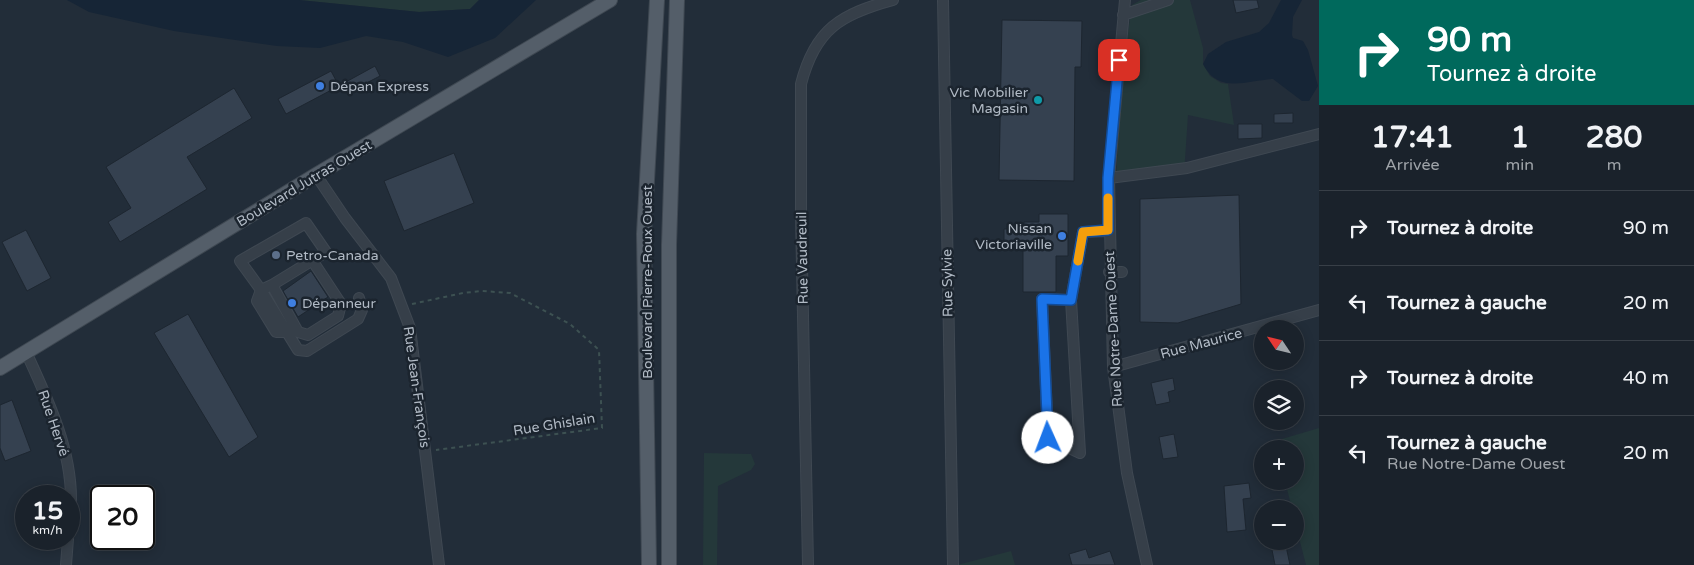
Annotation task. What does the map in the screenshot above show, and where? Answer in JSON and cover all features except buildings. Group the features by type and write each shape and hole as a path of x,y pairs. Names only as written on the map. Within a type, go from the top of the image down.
{"main road":[{"name":"Boulevard Jutras Ouest","path":"0,368 316,175 610,0"},
{"name":"Boulevard Pierre-Roux Ouest","path":"649,565 644,234 657,0"},
{"name":"Boulevard Pierre-Roux Ouest","path":"669,565 669,246 677,0"}],"street":[{"name":"Rue Vaudreuil","path":"808,565 801,226 801,84 806,64 820,38 839,21 864,8 893,0"},
{"name":"Rue Sylvie","path":"943,0 953,565"},
{"name":"Rue Notre-Dame Ouest","path":"1125,0 1108,178 1109,272 1113,367 1127,473 1147,565"},
{"path":"1123,15 1168,0"},
{"path":"1108,178 1187,168 1319,134"},
{"name":"Rue Jean-François","path":"316,175 345,218 391,278 410,328 439,565"},
{"path":"261,290 326,252 306,223 240,261 261,290 298,350 307,351 358,319 362,310 358,298"},
{"path":"1071,300 1042,299 1048,438 1080,453 1071,300 1083,232 1108,230"},
{"path":"272,285 298,332 308,335 338,316 341,304 312,260"},
{"path":"1109,272 1122,272"},
{"name":"Rue Maurice","path":"1113,367 1319,310"},
{"name":"Rue Hervé","path":"26,352 53,413 66,457 69,485"},
{"path":"66,565 67,550"}],"path":[{"name":"Rue Ghislain","path":"402,306 463,292 510,293 570,324 599,350 602,428 426,452"}],"green space":[{"path":"299,0 479,0 470,9 419,12"},
{"path":"1141,0 1190,0 1203,48 1203,64 1210,76 1221,83 1228,84 1234,125 1188,115 1184,174 1116,179 1122,74 1132,5"},
{"path":"1319,428 1319,565 1306,565 1302,550 1304,550 1304,500 1290,500 1287,490 1304,490 1304,440 1282,439"},
{"path":"704,453 751,454 755,464 751,470 718,486 717,565 703,565"},
{"path":"1011,551 1015,565 957,565"}],"water":[{"path":"67,0 299,0 419,12 470,9 479,0 536,0 495,38 448,57 403,42 366,36 320,48 277,46 174,31 89,12"},
{"path":"1281,0 1302,0 1293,17 1292,35 1293,38 1303,41 1308,50 1318,86 1309,101 1302,101 1273,79 1234,84 1216,79 1203,64 1208,54 1226,42 1259,32 1269,23"}],"slow traffic":[{"path":"1078,261 1083,232 1108,230 1108,198"}],"place":[{"name":"Dépan Express","path":"320,86"},
{"name":"Vic Mobilier Magasin","path":"1038,100"},
{"name":"Nissan Victoriaville","path":"1062,236"},
{"name":"Petro-Canada","path":"276,255"},
{"name":"Dépanneur","path":"292,303"}],"route":[{"path":"1048,438 1042,299 1071,300 1083,232 1108,230 1108,178 1119,60"}]}
